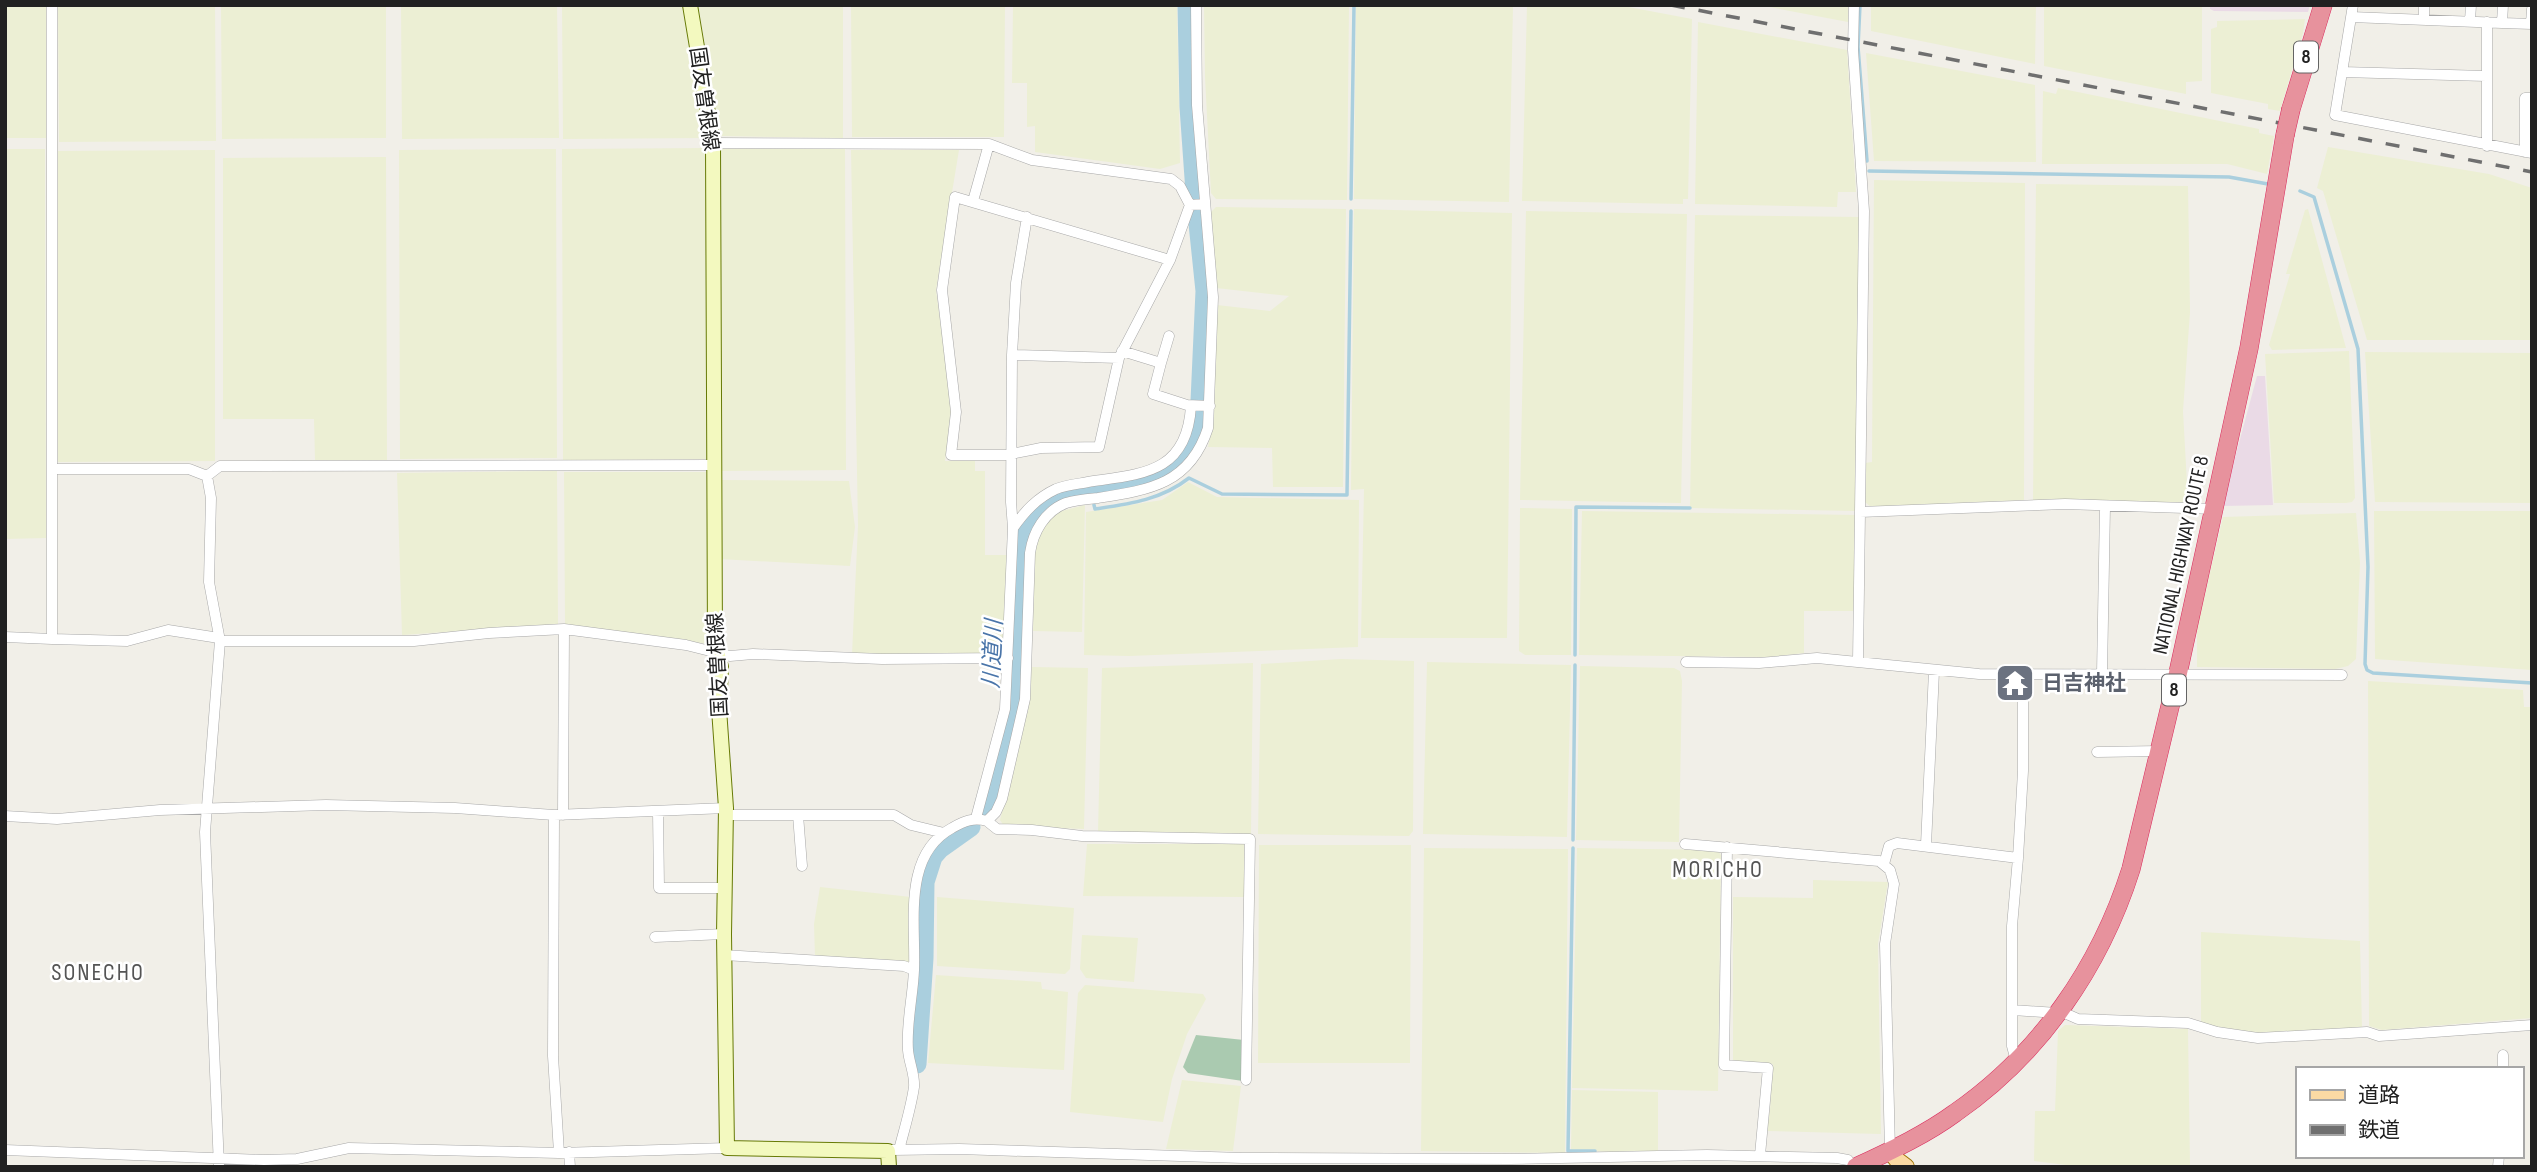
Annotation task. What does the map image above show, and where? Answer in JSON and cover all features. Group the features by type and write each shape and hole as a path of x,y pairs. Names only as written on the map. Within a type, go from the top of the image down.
{"highway":[{"name":"NATIONAL HIGHWAY ROUTE 8","path":"1854,1167 1890,1151 1955,1114 2016,1061 2059,1012 2091,963 2121,901 2160,751 2215,509 2259,299 2285,135 2323,5"}],"main road":[{"name":"国友曽根線","path":"690,5 713,143 715,644 721,667 719,709 726,811 724,955 727,1149"},
{"path":"727,1149 893,1150 889,1167"},
{"path":"1890,1151 1906,1167"}],"street":[{"path":"52,5 52,639"},
{"path":"988,821 1002,799 1024,710 1030,553 1035,534 1043,520 1066,503 1151,489 1177,474 1193,458 1204,440 1200,406 1213,297 1198,105 1196,5"},
{"path":"1854,5 1853,50 1864,211 1858,662"},
{"path":"2353,5 2335,115 2528,152 2525,98 2532,98"},
{"path":"2424,5 2424,19"},
{"path":"2470,5 2470,21"},
{"path":"2502,23 2503,5"},
{"path":"2351,17 2531,24 2532,9"},
{"path":"2487,22 2487,146"},
{"path":"2342,72 2486,76"},
{"path":"713,143 989,144 1031,160 1171,178 1181,186 1190,205 1170,260 1121,355 1099,447 1041,448 1012,453 951,455 956,412 942,290 956,197 1170,260"},
{"path":"974,201 989,144"},
{"path":"1190,205 1204,204"},
{"path":"976,818 1005,709 1013,528 1012,355 1016,283 1027,218"},
{"path":"1169,337 1153,394 1200,406"},
{"path":"1012,355 1121,355 1161,363"},
{"path":"1013,528 1031,505 1059,487 1142,474 1164,463 1184,438 1200,406"},
{"path":"207,476 220,466 713,465"},
{"path":"53,469 189,469 207,476"},
{"path":"207,476 211,498 209,582 220,639 206,809 218,1163"},
{"path":"1860,512 2065,504 2215,509"},
{"path":"2102,674 2105,506"},
{"path":"5,638 127,641 168,631 220,639 414,641 564,629 686,645 718,654 882,659 1008,658"},
{"path":"564,629 552,1032 564,1153 570,1167"},
{"path":"1686,662 1759,663 1817,658 1934,671 2023,675 2342,675"},
{"path":"1926,845 1934,671"},
{"path":"2016,1061 2012,1046 2012,926 2023,771 2023,675"},
{"path":"2097,752 2160,751"},
{"path":"5,816 57,819 160,810 365,806 455,808 559,815 726,811 798,815 894,815 911,825 944,833"},
{"path":"658,811 659,888 725,888"},
{"path":"798,815 802,866"},
{"path":"1246,1080 1250,839 1083,836 997,829 988,821 976,818 944,833 926,853 916,880 914,970 908,1050 914,1087 893,1150 959,1149 1241,1163 1760,1155 1838,1157 1848,1160 1854,1167"},
{"path":"1685,844 1825,855 1884,864"},
{"path":"1890,1151 1885,944 1894,884 1893,877 1884,864 1887,849 1891,844 1926,845 2018,858"},
{"path":"1727,847 1724,1065 1768,1068 1760,1155"},
{"path":"655,937 724,934"},
{"path":"724,955 904,966 914,970"},
{"path":"2013,1010 2059,1012 2078,1019 2188,1023 2258,1038 2367,1032 2379,1036 2532,1025"},
{"path":"2503,1055 2503,1067"},
{"path":"5,1150 218,1163 297,1159 349,1148 564,1153 727,1149"}],"shaded area":[{"path":"2210,5 2310,5 2308,12 2214,11 2210,9"},
{"path":"2257,376 2265,376 2273,505 2222,506"}],"green space":[{"path":"5,5 46,5 46,138 5,138"},
{"path":"58,5 215,5 216,141 59,142"},
{"path":"221,5 386,5 386,138 222,139"},
{"path":"401,5 557,5 559,138 402,139"},
{"path":"562,5 684,5 706,138 563,139"},
{"path":"698,5 843,5 843,138 721,136"},
{"path":"851,5 1005,5 1004,137 852,137"},
{"path":"1013,5 1177,5 1180,163 1160,169 1035,152 1035,126 1027,127 1027,83 1012,83"},
{"path":"1204,5 1349,5 1347,200 1216,199 1211,193"},
{"path":"1356,5 1513,5 1509,202 1354,199"},
{"path":"1527,5 1618,5 1692,19 1688,199 1683,199 1683,204 1522,201"},
{"path":"1759,5 1848,5 1848,22"},
{"path":"1871,5 2036,5 2035,64 1871,31"},
{"path":"2044,5 2202,5 2202,81 2186,82 2186,94 2044,66"},
{"path":"2305,19 2280,111 2268,109 2268,104 2211,93 2211,29 2217,27 2217,21"},
{"path":"1698,22 1847,50 1856,192 1838,192 1837,207 1695,204"},
{"path":"1866,53 2035,85 2036,162 1874,161"},
{"path":"2058,88 2259,129 2259,133 2274,136 2267,174 2227,164 2042,164 2043,91 2056,94"},
{"path":"2328,147 2489,174 2532,188 2532,340 2367,340 2323,191 2317,188"},
{"path":"706,148 707,459 563,460 562,149"},
{"path":"845,148 846,470 719,471 718,149"},
{"path":"5,149 45,149 46,538 5,539"},
{"path":"556,149 557,458 400,459 399,150"},
{"path":"215,150 215,461 58,462 58,151"},
{"path":"851,150 959,150 936,290 952,410 945,461 975,461 975,471 985,471 985,555 1007,555 1005,650 1001,654 852,654 858,526"},
{"path":"386,157 387,460 315,460 314,419 223,419 223,158"},
{"path":"1874,180 2025,183 2024,500 1871,507 1865,502 1865,463 1872,462"},
{"path":"2036,184 2188,186 2190,312 2183,411 2188,502 2033,502"},
{"path":"1216,207 1346,209 1343,487 1273,487 1272,448 1208,447 1214,417 1217,305 1270,311 1289,296 1216,288 1211,212"},
{"path":"1354,209 1512,213 1507,638 1361,638 1364,489 1351,490"},
{"path":"2308,209 2346,348 2272,350 2269,345 2290,274 2286,274 2305,210"},
{"path":"1526,211 1687,214 1681,503 1520,500"},
{"path":"1695,215 1860,217 1855,511 1690,508"},
{"path":"2349,351 2355,498 2346,503 2274,503 2265,354"},
{"path":"2365,352 2532,353 2532,503 2375,502"},
{"path":"557,471 558,624 402,635 397,473"},
{"path":"564,472 706,472 708,644 565,624"},
{"path":"719,480 849,481 855,527 850,566 719,559"},
{"path":"1188,482 1217,497 1359,500 1358,647 1129,656 1084,655 1086,512 1162,500"},
{"path":"1085,505 1082,632 1033,631 1035,553 1040,534 1047,521 1058,512"},
{"path":"1520,508 1572,509 1571,655 1525,655 1519,651"},
{"path":"1582,511 1856,515 1854,611 1804,611 1804,653 1768,657 1579,655"},
{"path":"2374,511 2532,511 2532,670 2375,659"},
{"path":"2356,513 2360,563 2356,659 2348,666 2335,669 2197,667 2197,629 2223,517"},
{"path":"1341,659 1414,661 1413,831 1409,836 1258,834 1261,664"},
{"path":"1427,662 1571,665 1567,837 1423,834"},
{"path":"1253,663 1251,834 1098,832 1102,668"},
{"path":"1580,666 1674,668 1680,671 1679,842 1576,840"},
{"path":"1032,667 1088,668 1084,829 1004,826 1000,820 1028,710"},
{"path":"2368,681 2523,690 2524,707 2532,707 2532,1018 2382,1030 2369,1026"},
{"path":"1087,844 1244,844 1246,897 1083,896"},
{"path":"1259,845 1411,845 1410,1063 1258,1063"},
{"path":"1424,848 1568,849 1565,1153 1421,1151"},
{"path":"1577,848 1717,850 1721,855 1718,1091 1572,1088"},
{"path":"1813,880 1888,882 1878,944 1881,1134 1766,1131 1773,1064 1733,1061 1733,897 1813,898"},
{"path":"820,887 911,897 910,964 815,958 814,924"},
{"path":"937,897 1074,908 1070,969 1065,974 937,966"},
{"path":"2201,932 2360,941 2362,1029 2258,1033 2201,1024"},
{"path":"1082,935 1138,938 1134,982 1086,978 1080,969"},
{"path":"936,975 1041,982 1042,989 1068,992 1064,1070 928,1063"},
{"path":"1085,985 1203,994 1206,999 1187,1034 1172,1079 1163,1122 1070,1112 1078,993"},
{"path":"2065,1025 2188,1029 2190,1167 2082,1167 2034,1161 2035,1111 2055,1111 2058,1031"},
{"path":"1196,1035 1244,1040 1243,1081 1188,1073 1183,1067"},
{"path":"1182,1080 1241,1086 1233,1151 1166,1149"},
{"path":"1572,1090 1658,1092 1658,1154 1571,1150"}],"waterway":[{"path":"1187,5 1189,107 1195,192"},
{"path":"1351,199 1354,5"},
{"path":"1860,5 1858,47 1867,161"},
{"path":"1869,171 2229,177 2268,184"},
{"path":"2300,191 2314,197 2358,349 2368,567 2367,670 2373,673 2532,683"},
{"path":"1094,505 1095,509 1144,500 1189,478 1222,494 1347,495 1351,211"},
{"path":"987,809 1014,708 1023,543 1037,515 1057,499 1081,491 1135,483 1161,474 1183,455 1199,423 1205,291 1197,214"},
{"path":"1575,655 1576,507 1690,508"},
{"path":"1573,840 1575,665"},
{"name":"川道川","path":"917,1064 924,958 925,882 933,857 971,827"},
{"path":"1573,848 1568,1151 1595,1151"}],"railway":[{"path":"1671,5 2532,172"}],"place":[{"name":"日吉神社","path":"2015,683"}],"district":[{"name":"MORICHO","path":"1718,869"},
{"name":"SONECHO","path":"98,972"}]}
